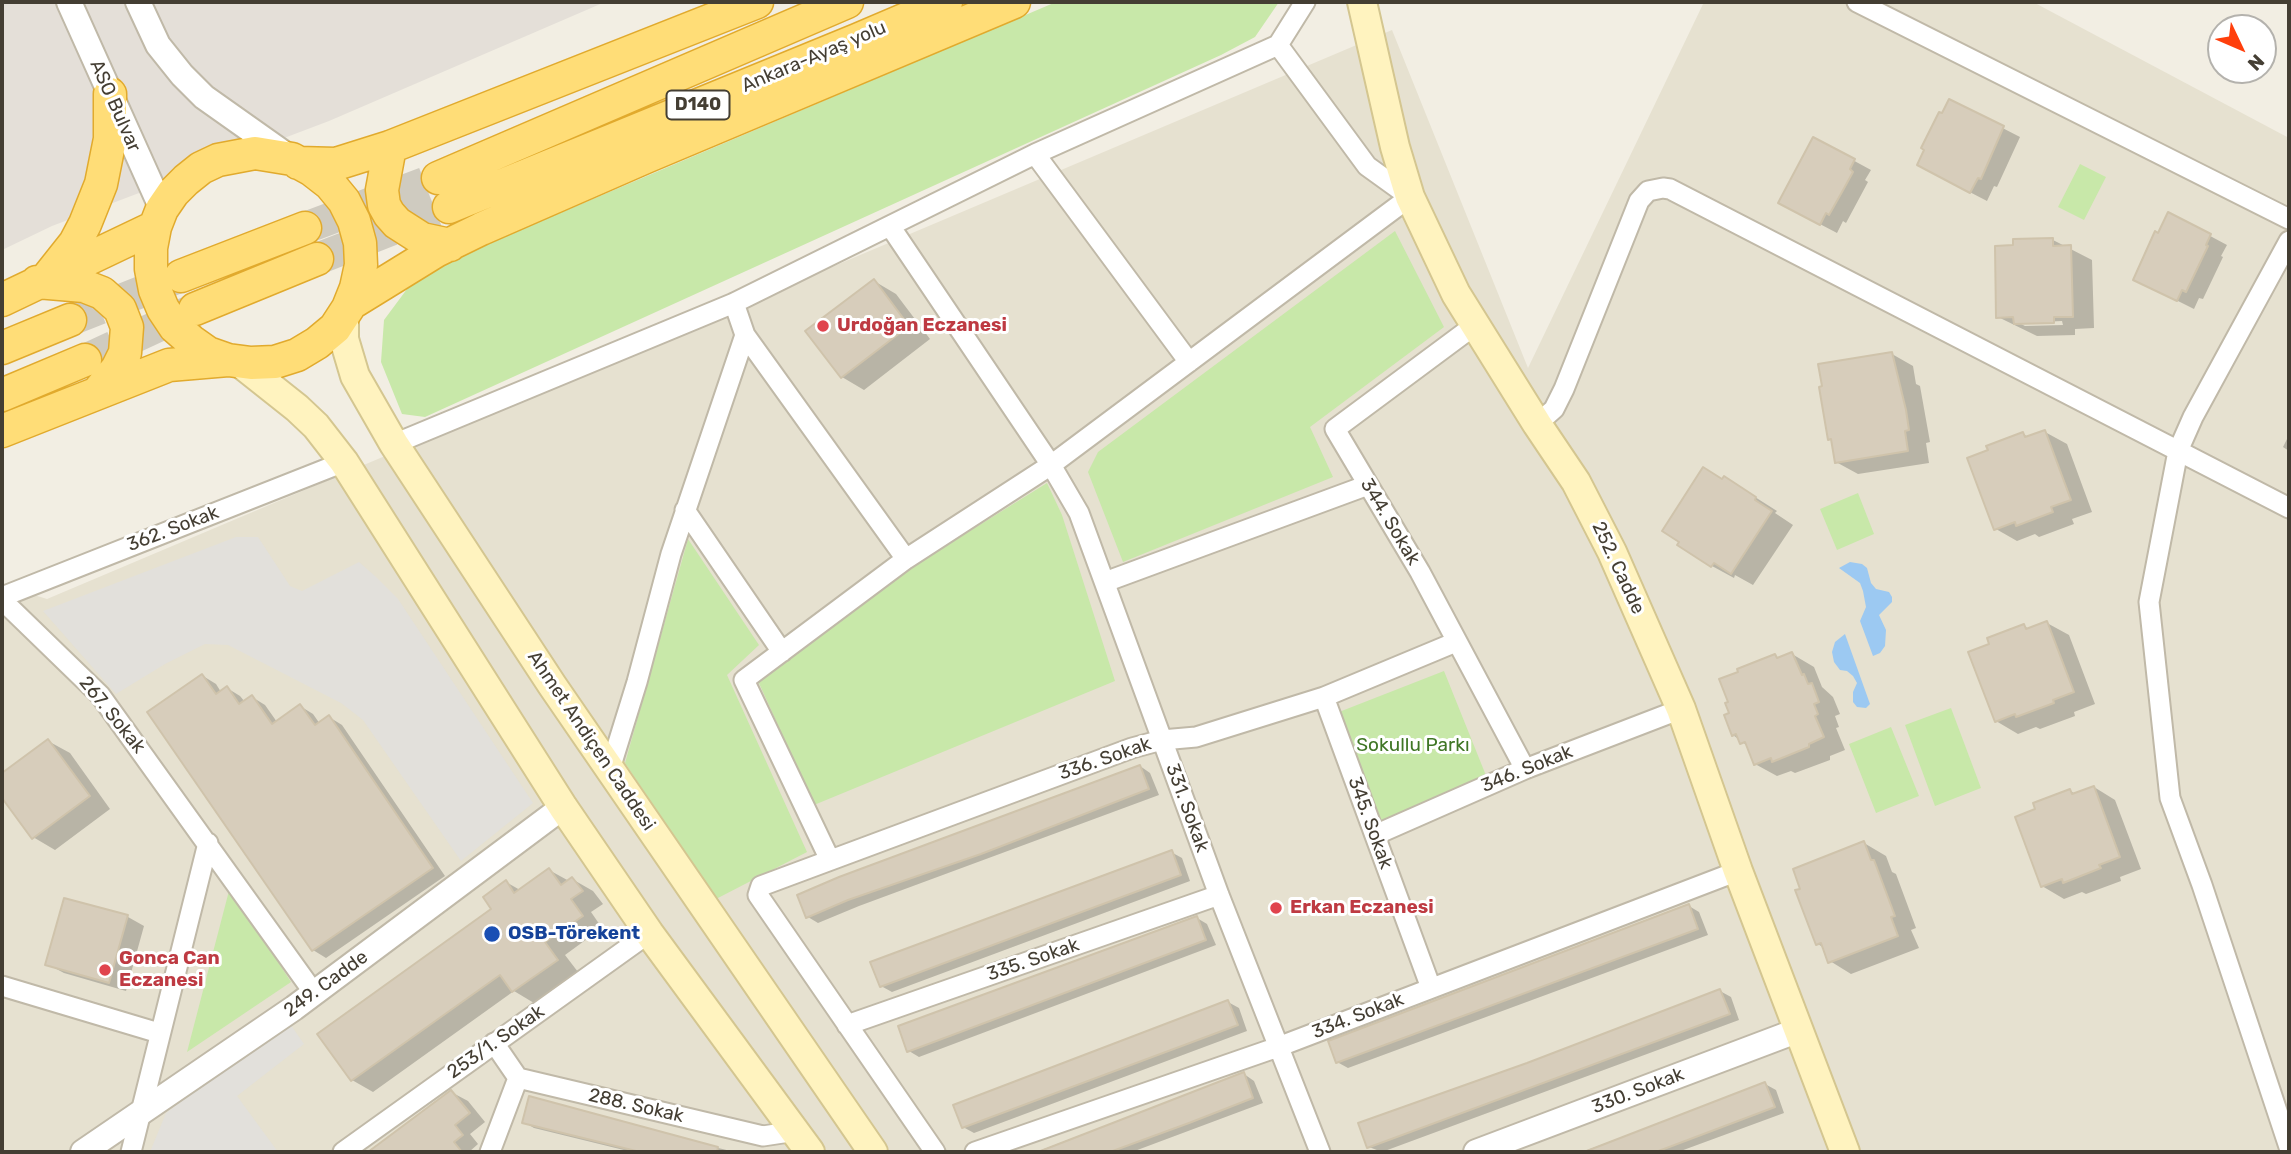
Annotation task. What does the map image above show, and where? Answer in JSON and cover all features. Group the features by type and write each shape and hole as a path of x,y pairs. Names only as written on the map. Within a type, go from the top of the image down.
{"highway":[{"path":"233,361 208,353 175,327 155,290 151,269 151,248 159,218 186,180 201,168 218,160 255,153 295,161 336,164 390,147 757,2"},
{"name":"Ankara-Ayaş yolu","path":"847,2 443,192 857,40 946,2"},
{"path":"347,309 450,245 629,163 1014,2"},
{"path":"43,279 62,260 85,224 101,184 110,139 110,94"},
{"path":"390,147 382,190 384,205 389,214 397,223 422,239 450,245"},
{"path":"2,431 169,365 233,361 275,362 297,355 335,328 356,288 361,265 360,243 354,221 344,201 330,184 295,161"},
{"path":"2,300 159,218"},
{"path":"181,276 304,228"},
{"path":"195,309 317,259"},
{"path":"43,279 84,286 103,293 112,300 125,318 128,336 125,353 117,369 98,392"},
{"path":"2,348 70,320"},
{"path":"2,395 85,360"}],"main road":[{"name":"252. Cadde","path":"1362,2 1395,147 1410,197 1450,283 1590,507 1681,709 1738,871 1845,1152"},
{"name":"Ahmet Andiçen Caddesi","path":"347,309 344,339 355,376 394,444 610,769 873,1152"},
{"path":"233,361 297,408 316,426 344,461 563,807 649,933 803,1142"}],"street":[{"name":"ASO Bulvar","path":"69,2 110,94 159,218"},
{"path":"138,2 158,45 182,75 204,97 295,161"},
{"path":"394,444 734,303 1035,154 1278,45 1305,2"},
{"path":"1857,2 2289,219"},
{"path":"830,860 744,680 906,559 1051,465 1410,197 1367,166 1278,45"},
{"path":"1035,154 1189,362"},
{"path":"1537,424 1554,409 1564,389 1639,201 1648,191 1663,188 2289,508"},
{"name":"331. Sokak","path":"890,226 1051,465 1079,513 1219,895 1320,1152"},
{"path":"2289,241 2193,417 2178,452 2149,602 2170,799 2202,885 2289,1147"},
{"path":"734,303 745,335 906,559"},
{"name":"344. Sokak","path":"1475,326 1335,429 1420,572 1525,769"},
{"path":"610,769 685,510 745,335"},
{"name":"362. Sokak","path":"2,598 344,461"},
{"path":"1105,582 1368,485"},
{"path":"685,510 782,652"},
{"name":"267. Sokak","path":"2,598 100,695 314,993"},
{"name":"336. Sokak","path":"847,1025 758,895 761,886 1132,748 1162,740 1196,737 1324,697 1456,642"},
{"name":"345. Sokak","path":"1324,697 1431,988"},
{"name":"346. Sokak","path":"1375,835 1525,769 1681,709"},
{"name":"249. Cadde","path":"83,1152 314,993 563,807"},
{"path":"131,1152 208,842"},
{"name":"334. Sokak","path":"975,1152 1278,1046 1738,871"},
{"name":"335. Sokak","path":"847,1025 1219,895"},
{"name":"253/1. Sokak","path":"343,1152 649,933"},
{"path":"2,986 159,1033"},
{"path":"847,1025 935,1152"},
{"name":"330. Sokak","path":"1492,1149 1800,1030"},
{"path":"490,1152 518,1078 494,1044"},
{"name":"288. Sokak","path":"518,1078 763,1136 803,1142"}],"shaded area":[{"path":"2,2 605,2 329,121 52,226 2,250"},
{"path":"1704,2 2033,2 2289,138 2289,1152 2,1152 2,585 47,599 1392,30 1528,368"},
{"path":"236,537 258,537 290,586 302,591 359,562 375,576 398,599 533,803 461,861 363,720 341,703 228,645 205,644 165,664 116,694 43,611"},
{"path":"288,1021 304,1044 237,1096 278,1152 150,1152 166,1113"}],"green space":[{"path":"1056,2 1279,2 1255,37 1221,55 425,417 402,414 381,362 384,320 407,289 440,264"},
{"path":"2080,164 2106,177 2084,220 2058,207"},
{"path":"1395,231 1444,327 1310,427 1333,477 1123,562 1088,472 1098,452"},
{"path":"1047,483 1062,515 1115,681 814,805 758,681 920,562"},
{"path":"1858,493 1874,534 1837,550 1820,509"},
{"path":"688,539 759,645 727,675 807,852 716,899 625,763"},
{"name":"Sokullu Parkı","path":"1444,671 1487,778 1380,821 1339,712"},
{"path":"1951,708 1981,788 1935,806 1905,725"},
{"path":"1891,727 1919,796 1876,813 1849,744"},
{"path":"230,887 291,982 187,1052"}],"water":[{"path":"1850,562 1862,564 1867,568 1871,583 1876,589 1889,592 1892,597 1892,602 1879,615 1886,630 1885,646 1880,653 1873,656 1860,621 1866,607 1860,583 1839,568"},
{"path":"1845,634 1870,704 1866,708 1857,707 1853,702 1857,683 1853,676 1840,670 1834,662 1832,652 1835,642"}],"building":[{"path":"1949,99 2004,126 1981,179 1978,178 1970,193 1917,165 1924,150 1921,148 1939,112 1942,113"},
{"path":"1813,137 1855,159 1850,169 1853,172 1829,215 1826,213 1820,225 1778,203"},
{"path":"2168,212 2211,234 2186,292 2182,290 2177,301 2133,280 2155,231 2158,233"},
{"path":"2053,238 2053,246 2071,245 2073,317 2054,317 2054,323 2014,324 2013,317 1996,318 1995,246 2013,245 2013,239"},
{"path":"874,279 909,326 841,378 805,331"},
{"path":"1892,352 1906,410 1908,451 1835,463 1831,439 1828,440 1818,364"},
{"path":"2045,430 2071,500 2051,507 2053,512 2016,526 2015,522 1994,530 1967,458 1988,450 1986,446 2023,432 2025,437"},
{"path":"1703,467 1722,479 1724,476 1772,511 1731,574 1714,563 1711,567 1677,545 1679,542 1662,531"},
{"path":"2047,621 2074,692 2053,700 2054,703 1995,722 1968,652 1989,644 1987,638 2024,624 2026,629"},
{"path":"1792,652 1802,675 1804,674 1808,684 1812,683 1819,702 1814,704 1818,714 1815,716 1824,737 1809,744 1809,747 1772,762 1771,758 1754,765 1745,742 1740,744 1736,734 1732,736 1724,715 1729,713 1725,703 1728,702 1719,679 1775,654 1777,658"},
{"path":"202,674 216,694 227,686 239,704 252,695 272,724 300,704 315,725 329,715 433,868 312,951 147,712"},
{"path":"48,739 90,796 32,839 2,798 2,773"},
{"path":"1140,765 1149,789 806,918 797,895"},
{"path":"2094,786 2120,857 2099,865 2101,868 2063,883 2062,879 2041,887 2015,817 2035,809 2033,803 2070,789 2072,794"},
{"path":"1864,841 1895,916 1891,917 1898,936 1828,963 1821,943 1816,945 1795,890 1800,889 1793,869"},
{"path":"1172,850 1181,875 880,987 870,962"},
{"path":"549,868 561,885 572,877 583,891 571,899 583,916 545,942 558,960 512,992 500,975 351,1081 317,1034 491,909 483,897 506,880 514,893"},
{"path":"64,898 128,915 109,983 45,965"},
{"path":"1689,904 1698,929 1336,1063 1328,1041"},
{"path":"1197,916 1206,940 907,1052 898,1026"},
{"path":"1720,989 1730,1014 1367,1148 1358,1123 1527,1063"},
{"path":"1228,1000 1238,1025 962,1128 953,1105"},
{"path":"1244,1072 1253,1098 1189,1123 1110,1152 1038,1152"},
{"path":"1765,1082 1775,1107 1656,1152 1584,1152"},
{"path":"451,1090 470,1113 455,1125 463,1135 454,1142 462,1152 368,1152"},
{"path":"529,1096 718,1147 717,1152 640,1152 522,1123"}],"tunnel":[{"path":"305,228 438,178"},
{"path":"317,259 449,207"},
{"path":"70,320 179,277"},
{"path":"85,360 195,309"}],"place":[{"name":"Urdoğan Eczanesi","path":"823,326"},
{"name":"Erkan Eczanesi","path":"1276,908"},
{"name":"OSB-Törekent","path":"492,934"},
{"name":"Gonca Can Eczanesi","path":"105,970"}]}
